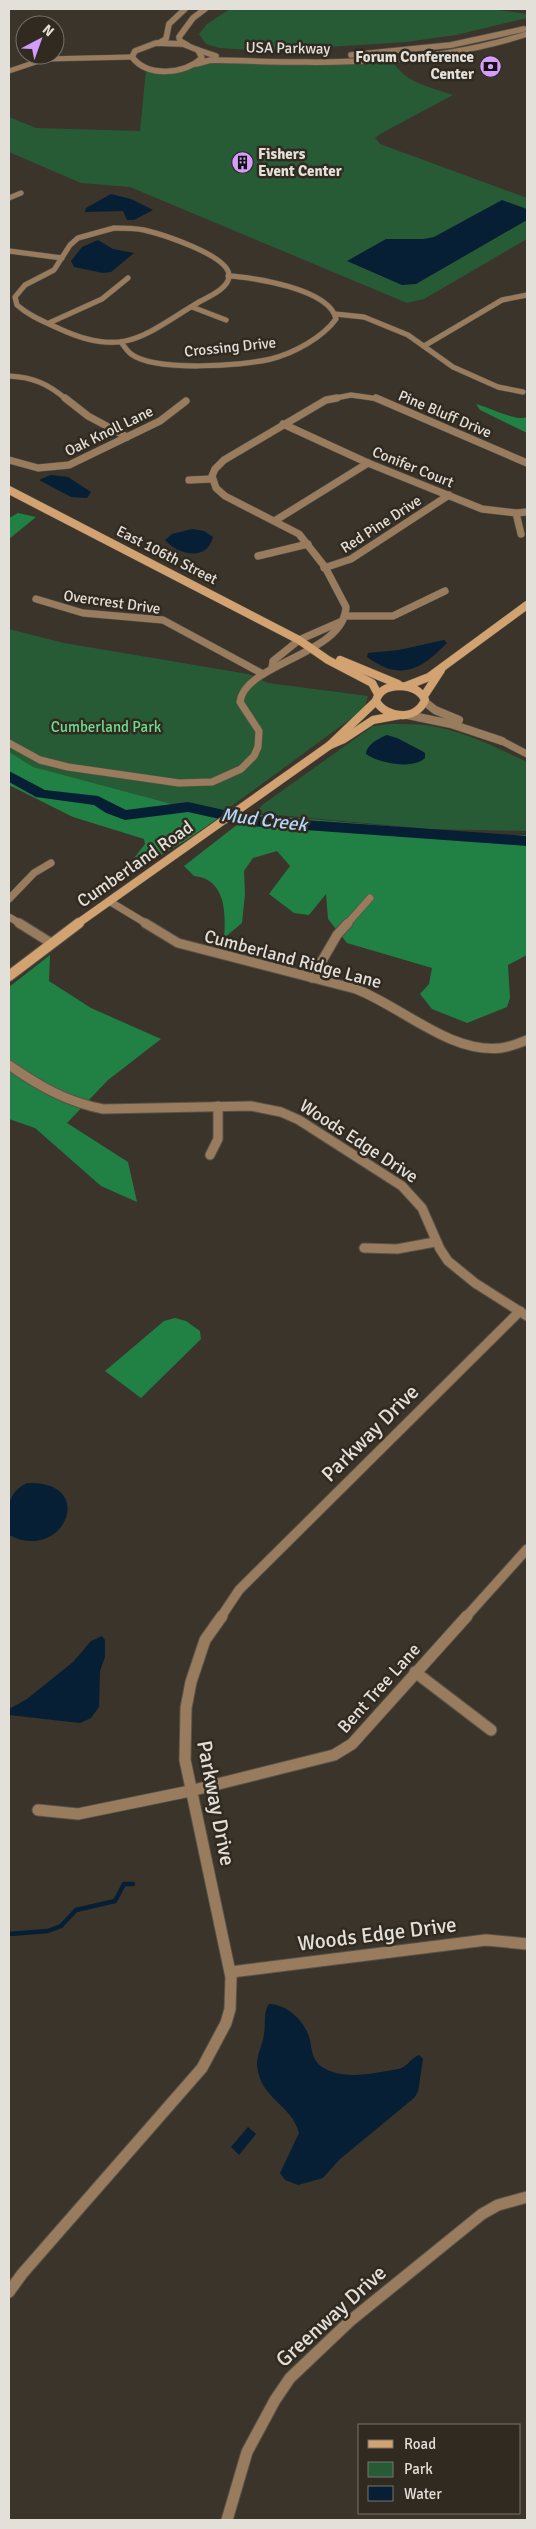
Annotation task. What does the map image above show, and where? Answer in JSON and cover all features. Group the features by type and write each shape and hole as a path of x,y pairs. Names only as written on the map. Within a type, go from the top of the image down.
{"main road":[{"name":"East 106th Street","path":"9,490 299,640 328,660 372,683 377,697"},
{"path":"441,669 419,710 404,715 382,709 377,697 388,687 404,686 424,680 527,606"},
{"name":"East 106th Street","path":"312,648 380,678 404,686"},
{"path":"404,686 417,690 425,699"},
{"name":"Cumberland Road","path":"330,745 337,735 366,712 377,697"},
{"name":"Cumberland Road","path":"9,976 109,901 330,745 344,739 373,720 404,715"}],"street":[{"path":"9,71 40,60 132,57 139,49 166,39 169,24 185,9"},
{"path":"188,45 180,41 179,36 193,18 205,9"},
{"name":"USA Parkway","path":"156,43 188,45 208,55 324,56 378,53 462,43 527,28"},
{"name":"USA Parkway","path":"132,57 141,66 157,70 182,69 211,60 355,61 414,58 470,50 527,34"},
{"path":"196,64 202,58 198,50"},
{"path":"9,198 21,193"},
{"path":"131,228 156,233 209,254 224,265 228,276 220,289 192,307 141,338 121,342 90,340 49,323 20,308 15,297 25,285 54,270 70,245 84,236 106,229 131,228"},
{"path":"9,252 62,258"},
{"path":"228,276 254,277 271,281 324,302 336,314 364,317 408,335 453,368 498,386 523,392"},
{"path":"49,323 102,298 128,278"},
{"path":"424,346 502,300 527,295"},
{"path":"192,307 226,320"},
{"name":"Crossing Drive","path":"121,342 123,348 136,357 167,365 270,358 285,353 327,330 334,323 336,314"},
{"path":"9,376 36,379 48,384 83,412 127,437"},
{"path":"350,386 351,395"},
{"name":"Pine Bluff Drive","path":"212,479 214,470 224,460 283,424 328,399 351,395 383,400 527,463"},
{"name":"Oak Knoll Lane","path":"9,460 31,468 62,466 77,462 170,415 186,401"},
{"name":"Conifer Court","path":"283,424 368,463 493,512 516,513"},
{"path":"276,520 368,463"},
{"path":"9,743 40,760 68,767 179,783 219,780 231,776 249,763 258,747 259,731 243,708 240,698 245,688 272,668 288,663 334,632 343,619 346,605 308,544 299,535 276,520 227,497 216,488 212,479 189,480"},
{"name":"Red Pine Drive","path":"324,568 351,559 449,494"},
{"path":"522,534 516,513 527,512"},
{"path":"258,556 308,544"},
{"path":"272,668 273,661 299,640 343,619 393,616 445,591"},
{"name":"Overcrest Drive","path":"36,599 83,613 163,620 263,674"},
{"path":"425,699 441,713 485,731 527,754"},
{"path":"404,715 451,724 502,741"},
{"path":"9,898 34,873 51,864"},
{"path":"312,978 337,935 370,898"},
{"name":"Cumberland Ridge Lane","path":"109,901 178,943 380,998 456,1044 470,1048 496,1049 510,1047 527,1040"},
{"path":"9,917 51,943"},
{"name":"Woods Edge Drive","path":"9,1065 49,1093 80,1106 103,1109 218,1106 266,1108 299,1120 402,1186 414,1196 424,1212 436,1242 448,1262 524,1313"},
{"path":"210,1155 218,1139 218,1106"},
{"path":"364,1248 397,1249 436,1242"},
{"name":"Parkway Drive","path":"9,2292 22,2274 202,2068 226,2023 230,2009 231,1972 190,1791 185,1760 184,1737 191,1682 205,1640 239,1590 524,1313"},
{"name":"Bent Tree Lane","path":"38,1810 78,1814 190,1791 334,1755 352,1744 527,1549"},
{"path":"416,1672 491,1730"},
{"name":"Woods Edge Drive","path":"231,1972 486,1940 527,1944"},
{"name":"Greenway Drive","path":"227,2520 247,2452 275,2400 305,2362 350,2321 482,2214 498,2205 527,2197"}],"green space":[{"path":"230,9 491,9 527,14 527,18 456,35 406,42 266,51 219,48 206,44 199,34 207,24"},
{"path":"393,61 411,79 427,87 453,95 380,134 375,138 380,144 527,198 527,239 424,299 407,303 130,187 81,183 9,152 9,117 36,128 140,131 146,70 179,72 209,62"},
{"path":"476,404 516,418 527,417 527,433 480,410"},
{"path":"18,513 36,517 9,539 9,518"},
{"name":"Cumberland Park","path":"9,629 64,643 248,674 268,683 368,696 364,709 210,822 20,789 9,786"},
{"path":"391,724 439,727 491,745 527,762 527,831 429,829 256,813 262,805 373,726"},
{"path":"9,752 33,767 220,817 185,841 138,868 131,862 145,844 144,839 73,817 9,785"},
{"path":"251,814 503,836 527,835 527,955 508,965 510,998 507,1007 467,1023 432,1009 420,994 429,984 432,968 347,943 328,919 326,894 309,915 294,913 269,894 290,866 277,851 253,858 244,871 245,894 242,923 224,938 224,909 218,891 205,879 194,876 184,866"},
{"path":"50,955 49,981 91,1008 161,1039 108,1080 67,1123 128,1162 137,1202 101,1186 35,1128 9,1119 9,987"},
{"path":"175,1318 186,1321 200,1331 201,1339 141,1398 105,1371 164,1321"}],"water":[{"path":"111,194 131,199 153,210 134,220 127,220 123,211 85,212 86,208"},
{"path":"502,200 527,209 527,220 416,284 402,285 347,261 386,239 424,239 434,237"},
{"path":"98,240 113,249 134,253 111,272 103,273 74,267 71,261 82,247"},
{"path":"51,475 68,477 91,492 87,498 71,497 39,480"},
{"path":"192,529 204,531 213,537 210,545 199,553 184,552 165,540 172,534"},
{"path":"444,640 447,643 437,653 419,666 409,670 390,669 367,657 368,653 399,650"},
{"path":"387,735 422,751 425,753 425,758 420,762 412,764 396,764 379,760 366,754 371,745"},
{"path":"27,1483 49,1486 62,1494 67,1506 66,1519 58,1530 45,1539 29,1541 9,1535 9,1504 11,1498 20,1487"},
{"path":"102,1636 105,1640 105,1657 100,1671 99,1707 91,1718 80,1723 9,1715 9,1709 27,1699 73,1662 91,1641"},
{"path":"269,2004 282,2007 295,2015 308,2033 316,2061 322,2067 331,2071 349,2075 369,2074 401,2068 419,2055 423,2059 418,2092 414,2098 339,2160 323,2178 298,2185 285,2180 280,2173 299,2133 290,2115 269,2094 263,2085 257,2064 265,2030 266,2011"},
{"path":"248,2127 256,2134 239,2155 231,2147"}],"waterway":[{"name":"Mud Creek","path":"9,776 41,794 98,801 111,810 125,815 188,807 251,821 527,841"},
{"path":"9,1934 48,1931 61,1926 76,1910 115,1901 124,1884 133,1884"}],"place":[{"name":"Forum Conference Center","path":"490,66"},
{"name":"Fishers Event Center","path":"242,163"}]}
